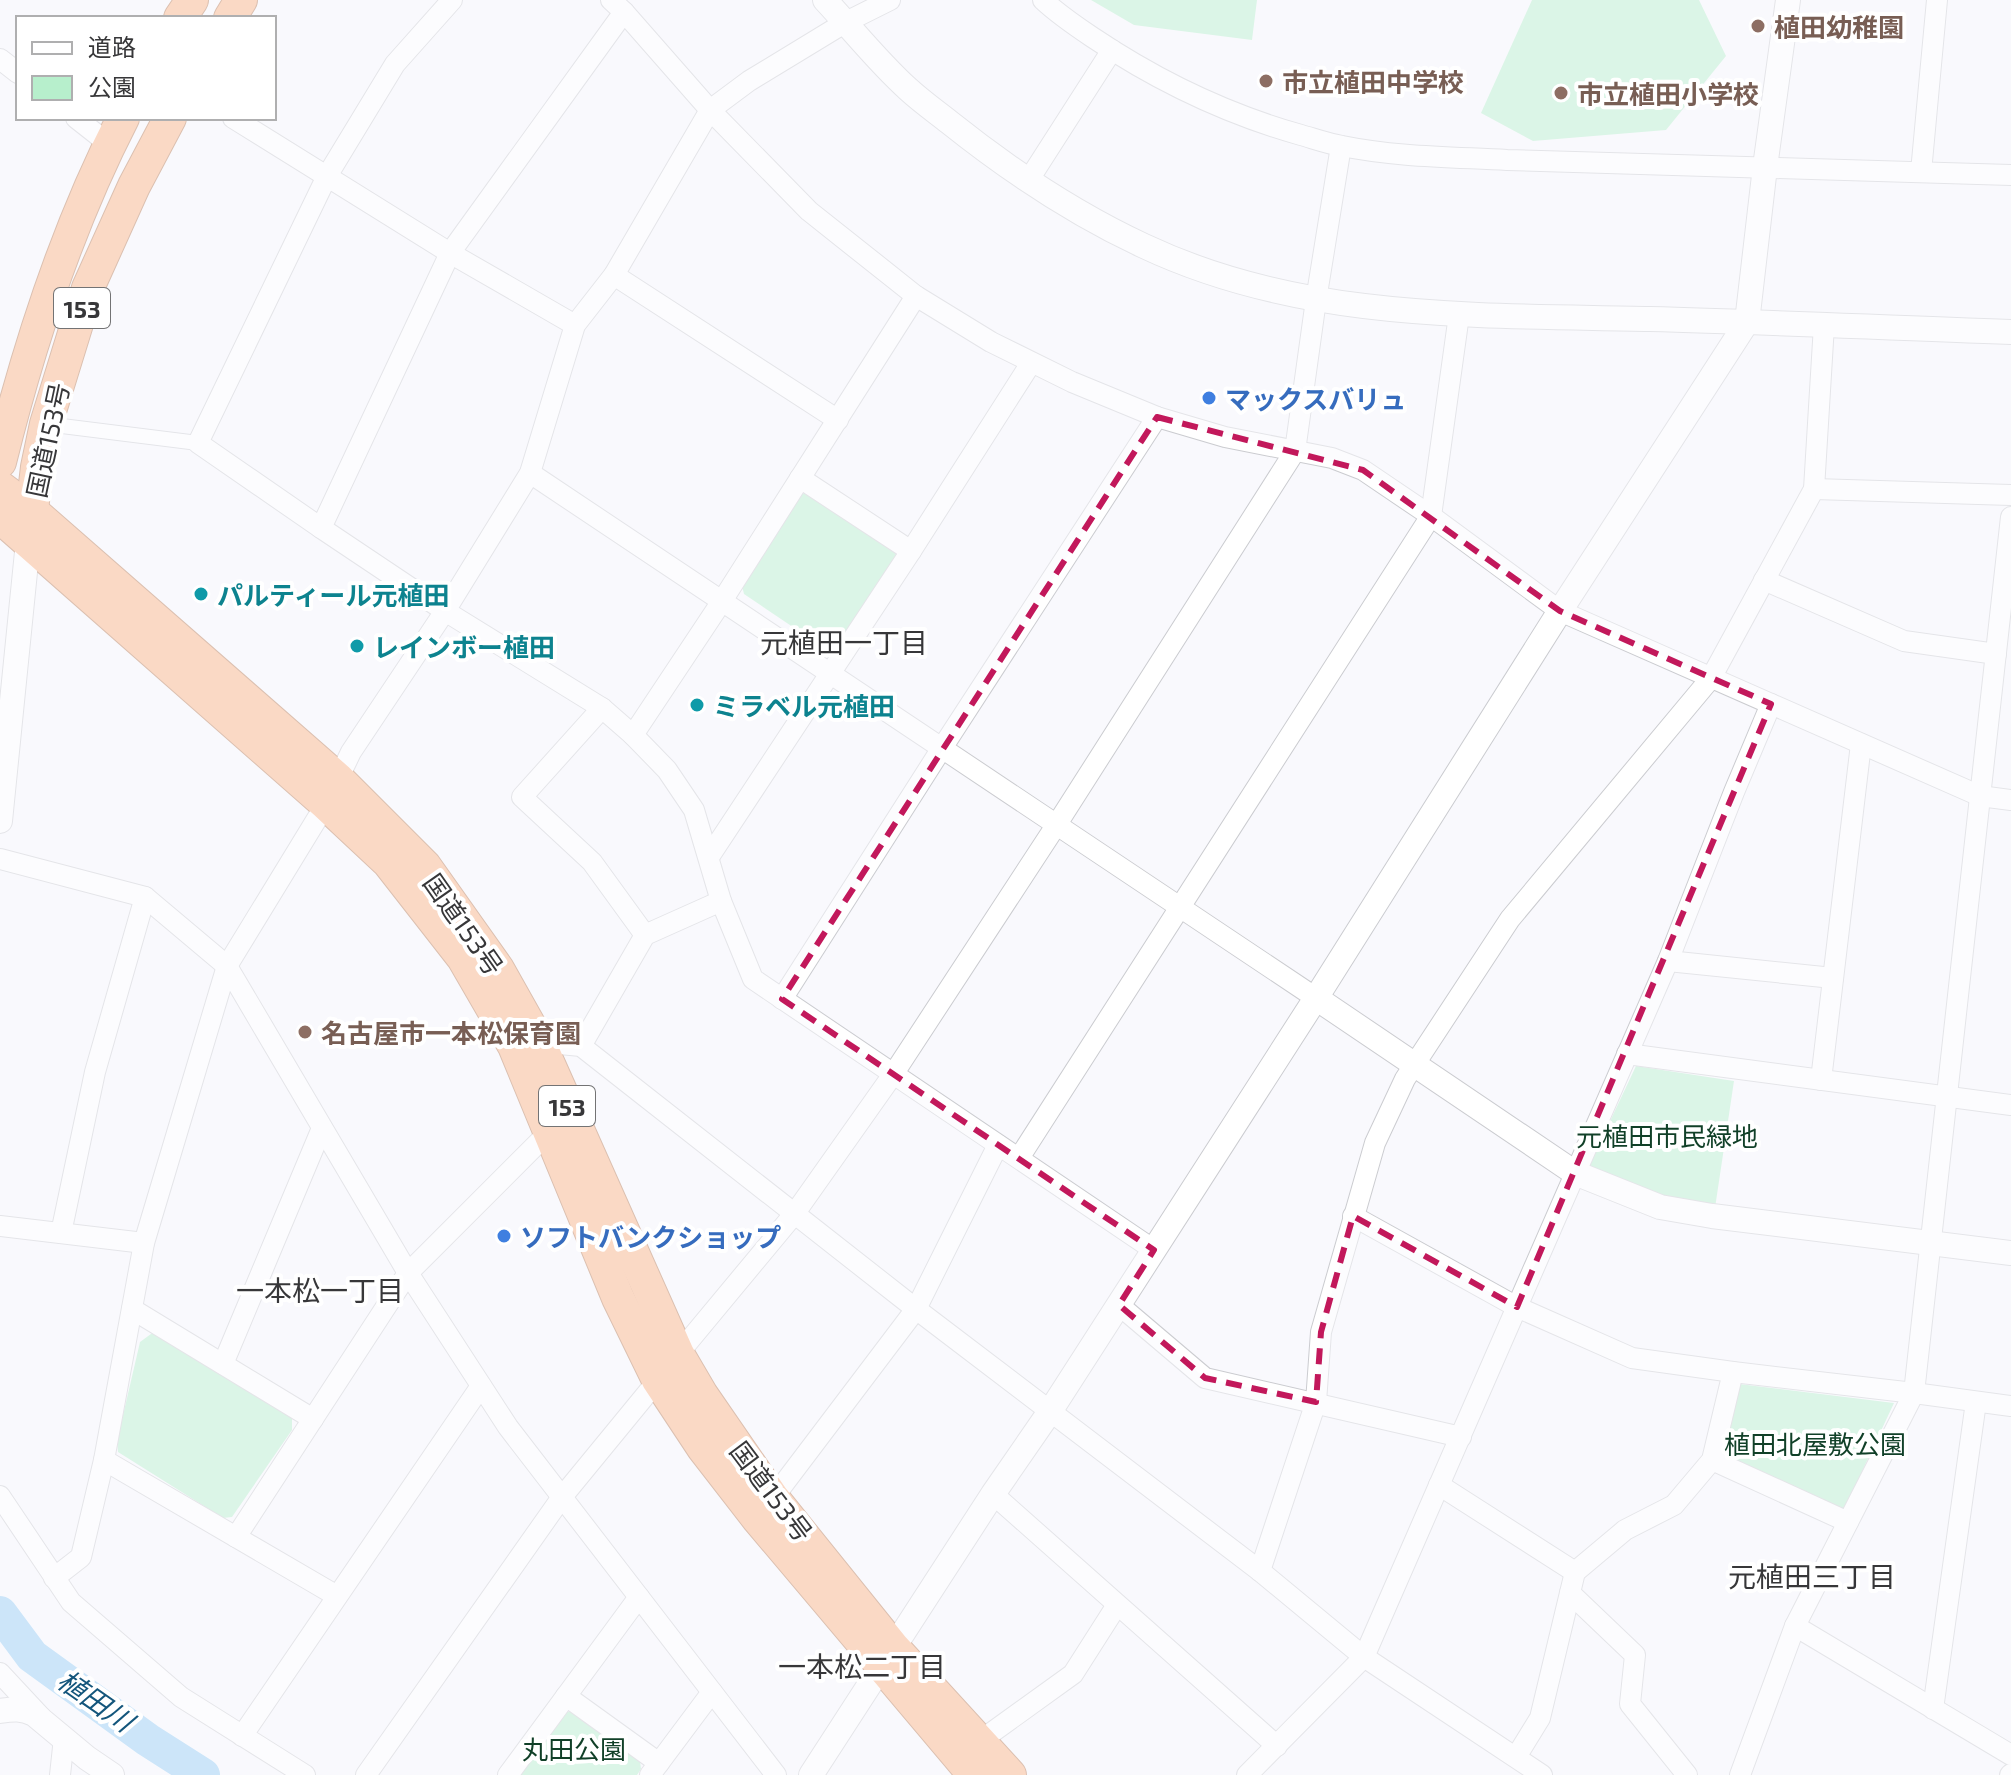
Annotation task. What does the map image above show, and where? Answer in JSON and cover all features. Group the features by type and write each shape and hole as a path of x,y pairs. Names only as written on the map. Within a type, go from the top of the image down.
{"highway":[{"name":"国道153号","path":"169,120 134,186 88,288 46,424 32,511 332,792 463,958 514,1046 618,1298 658,1380 703,1448 758,1519 887,1657 980,1741 1010,1775"},
{"name":"国道153号","path":"0,462 15,398 54,277 116,131"},
{"name":"153","path":"0,487 32,511 28,542"},
{"name":"国道153号","path":"0,517 425,866 498,969 539,1042 678,1354 702,1395 974,1775"}],"street":[{"path":"198,443 327,176 395,64 452,0"},
{"path":"825,0 907,88 1028,181 1076,211 1145,247 1278,293 1390,310 1459,315 2011,332"},
{"path":"54,1578 81,1557 104,1460 144,1243 227,966 332,792 351,752 445,611 530,473 575,325 614,275 710,110 749,81 846,22 890,0"},
{"path":"1043,0 1057,13 1163,81 1224,109 1341,146 1493,160 2011,175"},
{"path":"811,1775 1119,1305 1747,322 1788,0"},
{"path":"1921,172 1937,0"},
{"path":"321,528 450,253 618,6 710,110 809,211 916,296 991,342 1072,382 1157,417 1225,437 1332,458 1363,470 1560,611 1980,796 2011,800"},
{"path":"1028,181 1112,50"},
{"path":"0,59 16,71"},
{"path":"82,120 116,131"},
{"path":"236,120 450,253 575,325"},
{"path":"678,1354 795,1213 894,1073 1295,451 1341,146"},
{"path":"614,275 838,420"},
{"path":"633,735 916,296"},
{"path":"1019,1158 1431,516 1459,315"},
{"path":"1260,1571 1316,1402 1321,1332 1375,1143 1414,1064 1510,919 1711,678 1814,489 1824,325"},
{"path":"709,857 1031,363"},
{"path":"782,999 1157,417"},
{"path":"46,424 198,443 445,611 602,708 667,770 694,810 721,901 753,979 1154,1250"},
{"path":"530,473 1575,1173 1660,1207 2011,1253"},
{"path":"800,478 911,551"},
{"path":"1814,489 2011,495"},
{"path":"1740,1775 1795,1626 1914,1393 2011,517"},
{"path":"0,821 28,542"},
{"path":"1764,580 1904,641 1996,654"},
{"path":"1247,1775 1364,1657 1668,961 1771,704"},
{"path":"602,708 522,797 592,862 645,935"},
{"path":"1821,1080 1861,744"},
{"path":"0,859 145,897 227,966 408,1273 508,1427 776,1775"},
{"path":"61,1233 95,1072 145,897"},
{"path":"581,1046 645,935 721,901"},
{"path":"1668,961 1833,978"},
{"path":"539,1042 581,1046 916,1309 1260,1571 1364,1657 1542,1775"},
{"path":"1627,1054 2011,1105"},
{"path":"223,1364 322,1128"},
{"path":"236,1537 408,1273 550,1131"},
{"path":"773,1498 916,1309 998,1145"},
{"path":"1353,1216 1517,1307 1632,1358 2011,1406"},
{"path":"0,1226 144,1243"},
{"path":"1119,1305 1205,1378 1461,1437"},
{"path":"132,1309 313,1419"},
{"path":"1516,1757 1540,1718 1572,1582 1625,1530 1674,1505 1712,1460 1733,1372"},
{"path":"366,1775 562,1497 658,1380"},
{"path":"242,1736 481,1386"},
{"path":"1933,1709 1976,1402"},
{"path":"104,1460 337,1596"},
{"path":"1712,1460 1848,1522"},
{"path":"1439,1485 1572,1582 1635,1655 1630,1704 1687,1775"},
{"path":"993,1494 1277,1746"},
{"path":"0,1496 71,1602 181,1697 305,1775"},
{"path":"508,1775 639,1597"},
{"path":"980,1741 1073,1674 1117,1605"},
{"path":"1795,1626 2011,1755"},
{"path":"0,1673 56,1731 112,1775"},
{"path":"566,1696 655,1769 712,1692"},
{"path":"0,1711 25,1709 56,1731 60,1775"}],"highlighted area":[{"path":"1157,417 1363,470 1560,611 1771,704 1517,1307 1353,1216 1321,1332 1316,1402 1205,1378 1119,1305 1154,1250 782,999"}],"green space":[{"path":"1091,0 1257,0 1252,40 1134,25"},
{"path":"1532,0 1699,0 1726,56 1666,130 1533,141 1481,113"},
{"path":"812,491 895,548 896,556 836,649 827,650 744,594 742,586 802,494"},
{"name":"元植田市民緑地","path":"1636,1066 1734,1081 1715,1208 1666,1199 1587,1170"},
{"path":"155,1331 292,1418 292,1430 232,1517 223,1518 118,1452 117,1441 140,1342"},
{"name":"植田北屋敷公園","path":"1739,1384 1894,1403 1844,1510 1723,1455"},
{"name":"丸田公園","path":"574,1711 640,1761 641,1769 637,1775 520,1775 567,1712"}],"waterway":[{"name":"植田川","path":"0,1613 32,1656 148,1740 203,1775"}],"place":[{"name":"植田幼稚園","path":"1758,26"},
{"name":"市立植田中学校","path":"1266,81"},
{"name":"市立植田小学校","path":"1561,93"},
{"name":"マックスバリュ","path":"1209,398"},
{"name":"パルティール元植田","path":"201,594"},
{"name":"レインボー植田","path":"357,646"},
{"name":"ミラベル元植田","path":"697,705"},
{"name":"名古屋市一本松保育園","path":"305,1032"},
{"name":"ソフトバンクショップ","path":"504,1236"}],"district":[{"name":"元植田一丁目","path":"844,642"},
{"name":"一本松一丁目","path":"320,1290"},
{"name":"元植田三丁目","path":"1812,1576"},
{"name":"一本松二丁目","path":"862,1666"}]}
